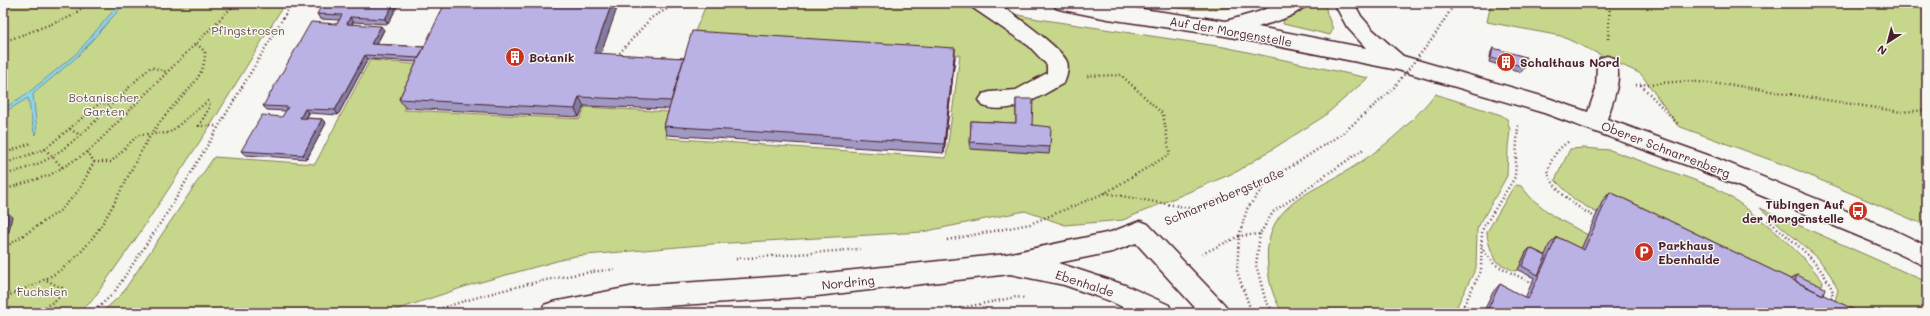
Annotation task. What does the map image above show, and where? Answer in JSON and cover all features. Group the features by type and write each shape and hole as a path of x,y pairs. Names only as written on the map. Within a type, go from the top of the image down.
{"street":[{"path":"980,3 1036,41 1057,62 1057,77 1019,98 990,100"},
{"name":"Auf der Morgenstelle","path":"1063,3 1108,12 1225,28 1398,62"},
{"path":"1225,28 1256,20 1284,10 1296,3"},
{"path":"1344,3 1351,20 1365,36 1398,62"},
{"name":"Oberer Schnarrenberg","path":"1398,62 1548,106 1595,122 1705,163 1888,238 1927,258"},
{"path":"1595,122 1606,89 1607,64"},
{"path":"1140,231 1216,313"},
{"name":"Nordring","path":"553,313 635,298 817,286 1007,264 1112,242 1140,231"},
{"name":"Ebenhalde","path":"1007,264 1064,275 1117,293 1160,313"}],"path":[{"path":"3,42 70,17 89,3"},
{"path":"3,190 50,175 88,152 236,3"},
{"path":"92,313 117,287 169,210 292,3"},
{"path":"616,57 651,18 678,3"},
{"name":"Schnarrenbergstraße","path":"1140,231 1270,178 1292,166 1343,133 1392,90 1433,38 1455,3"},
{"path":"1607,64 1610,3"},
{"path":"3,298 44,278 73,259 94,237 150,135 164,114 194,85 204,67 205,52 196,43"},
{"path":"3,175 22,171 53,157 80,134 151,67 167,72"},
{"path":"944,241 1030,224 1105,193 1170,154 1163,114 1121,75 1057,77"},
{"path":"1679,124 1641,85 1687,81 1739,86 1901,112 1927,110"},
{"path":"94,162 112,162 138,135 169,133 208,101 210,106 199,126 218,126"},
{"path":"3,164 45,149 100,103 111,104"},
{"path":"1478,313 1464,305 1482,271 1482,230 1515,177 1519,127 1516,120"},
{"path":"70,129 80,134"},
{"path":"1572,141 1562,146 1557,151 1550,161 1548,174 1559,192 1579,208 1596,217"},
{"path":"3,154 31,143"},
{"path":"45,149 63,168"},
{"path":"88,152 94,162"},
{"path":"3,250 62,210 79,190 94,162"},
{"path":"1252,313 1237,272 1239,236 1248,209 1270,178"},
{"path":"1105,193 1195,209"},
{"path":"1765,218 1810,257 1824,274 1833,292 1830,303 1824,302"},
{"path":"1260,234 1256,265 1266,302 1275,313"},
{"path":"1481,247 1494,264 1532,283"},
{"path":"731,259 865,249"},
{"path":"427,313 480,295 595,271 625,268"},
{"path":"1528,282 1530,277"},
{"path":"34,313 55,301 62,294 62,288 44,278"}],"green space":[{"name":"Botanischer Garten","path":"3,3 285,3 212,123 137,237 91,302 77,313 3,313"},
{"path":"707,3 958,3 1038,19 1224,47 1368,78 1323,117 1238,171 1123,220 1065,225 1025,211 922,232 712,244 575,256 470,285 387,313 101,313 121,295 214,157 315,164 370,60 422,65 404,110 580,119 585,107 671,112 666,138 946,158 960,55 693,36"},
{"path":"1155,3 1252,3 1230,8 1189,9 1176,8"},
{"path":"1314,3 1325,3 1327,14 1333,29 1330,35 1283,24 1284,19 1295,15"},
{"path":"1491,3 1927,3 1927,226 1790,167 1678,126 1641,74 1561,36 1487,22"},
{"path":"1435,94 1501,115 1507,119 1510,130 1507,176 1477,229 1476,268 1457,306 1469,313 1283,313 1272,292 1268,268 1268,249 1271,233 1277,220 1286,209 1297,200 1310,191 1340,175 1383,146 1410,122"},
{"path":"1583,148 1610,150 1714,187 1728,195 1758,217 1801,256 1823,282 1820,292 1788,290 1603,201 1597,213 1575,200 1555,180 1570,149"},
{"path":"1514,186 1521,186 1531,198 1553,216 1588,235 1577,258 1543,260 1526,252 1518,270 1514,271 1495,261 1487,232"},
{"path":"1760,208 1927,282 1927,313 1832,312 1838,290 1831,276 1818,258"}],"water":[{"path":"120,3 125,3 78,56 33,94 37,131 36,135 34,132 28,98 3,113 3,109 28,93 77,53"}],"building":[{"path":"323,3 394,3 385,19 350,17 347,24 381,26 371,44 424,47 419,58 365,55 335,110 305,109 300,118 322,119 303,155 241,151 262,115 282,117 288,107 263,106 311,22 337,24 342,15 317,14"},
{"name":"Botanik","path":"445,3 612,3 594,53 684,58 671,101 579,97 575,109 399,99"},
{"path":"692,31 955,48 944,144 664,126"},
{"path":"1493,48 1526,57 1525,67 1491,58"},
{"path":"1016,99 1033,99 1032,125 1051,127 1050,147 970,142 971,121 1016,123"},
{"name":"Parkhaus Ebenhalde","path":"1610,192 1861,313 1486,313 1500,284 1528,299 1557,237 1584,250"},
{"path":"6,212 3,228 3,213"},
{"path":"1530,248 1546,256 1538,275 1522,266"},
{"path":"1797,275 1825,288 1823,295 1795,281"}],"place":[{"name":"Botanik","path":"515,57"},
{"name":"Schalthaus Nord","path":"1506,62"},
{"name":"Tübingen Auf der Morgenstelle","path":"1858,211"},
{"name":"Parkhaus Ebenhalde","path":"1644,252"}],"park label":[{"name":"Pfingstrosen","path":"248,30"},
{"name":"Fuchsien","path":"42,291"}]}
